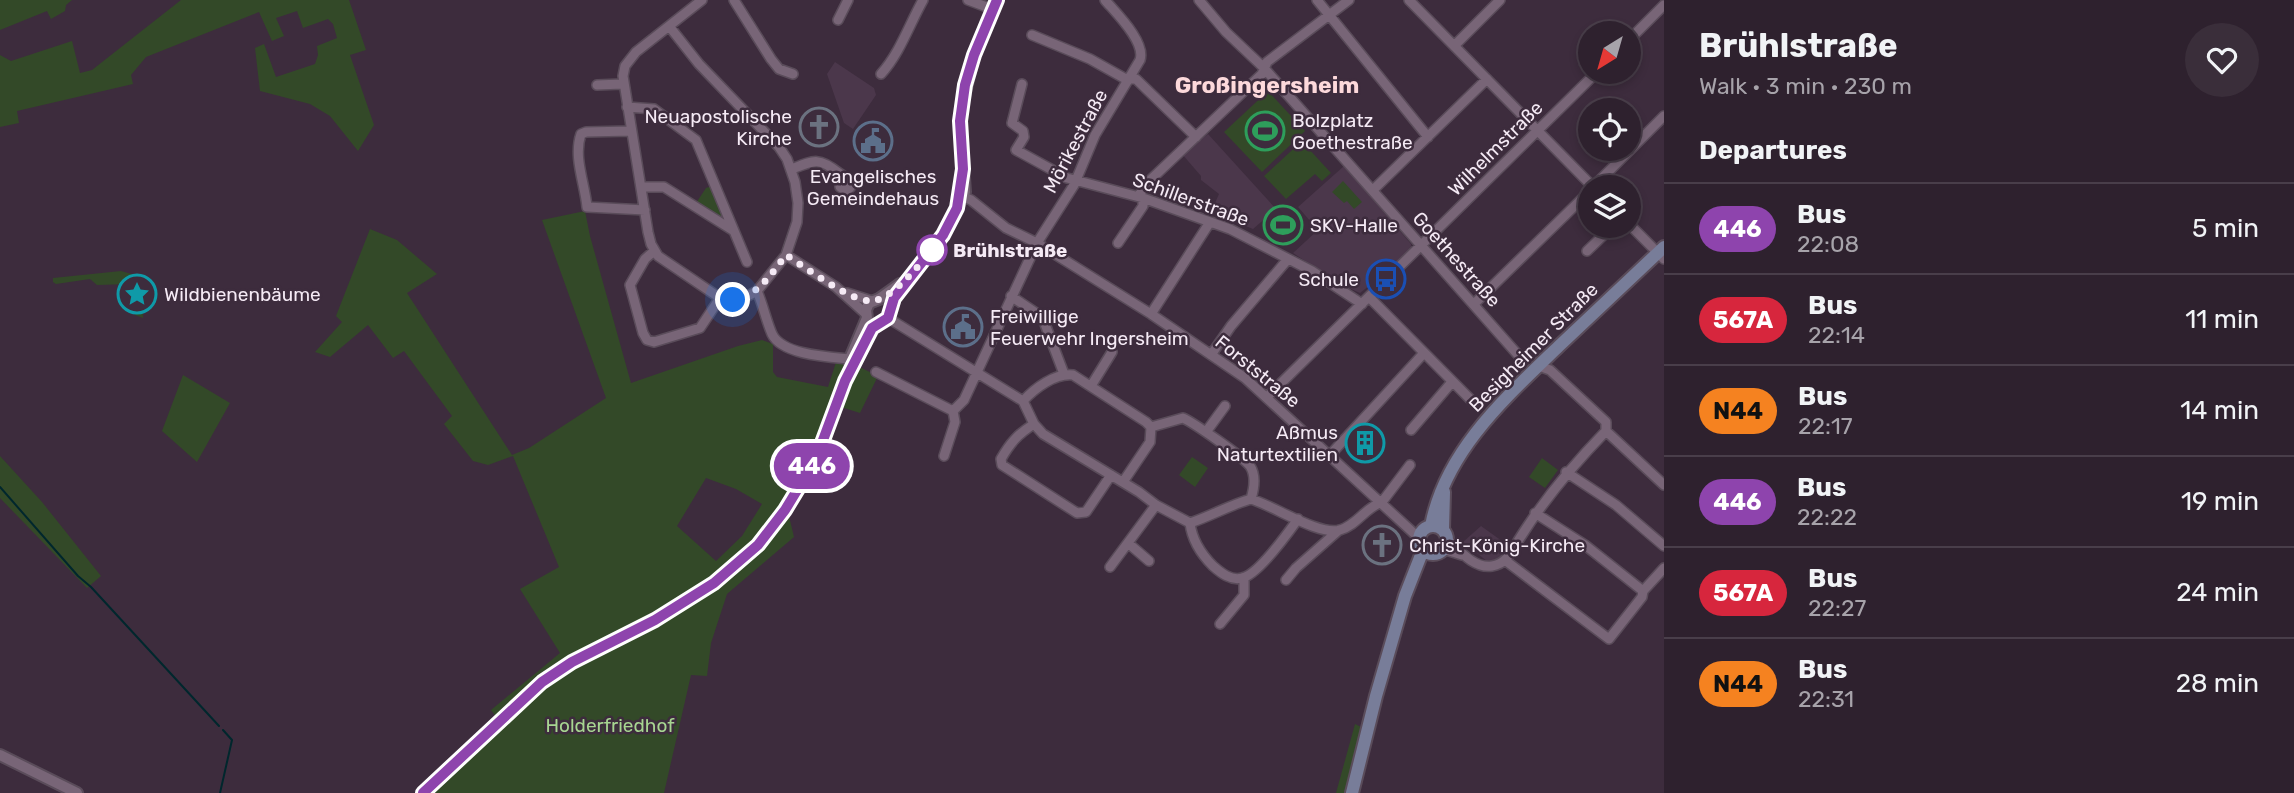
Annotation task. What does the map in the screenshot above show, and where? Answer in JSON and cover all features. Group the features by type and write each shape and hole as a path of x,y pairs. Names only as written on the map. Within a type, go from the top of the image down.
{"main road":[{"name":"Besigheimer Straße","path":"1352,793 1411,577 1432,540 1435,507 1459,457 1476,431 1539,366 1662,253"}],"street":[{"path":"669,26 699,64 779,147 792,169 798,209 794,233 786,255 757,291 744,298 720,298 654,251 648,232 622,84 625,66 630,58 669,26 702,0"},
{"path":"734,0 771,59 779,69 793,74"},
{"path":"838,20 848,0"},
{"path":"881,74 893,60 923,0"},
{"path":"845,381 850,359 870,318 889,313 913,273 943,235 961,196 961,105 974,55 995,4 968,0"},
{"name":"Mörikestraße","path":"953,411 964,400 1037,243 1076,181 1095,135 1142,53 1121,17 1105,0"},
{"name":"Goethestraße","path":"1199,0 1226,32 1264,67 1519,356"},
{"path":"1318,0 1428,137"},
{"path":"1118,243 1143,206 1144,185 1262,74 1264,67 1275,55 1349,0"},
{"path":"1409,0 1580,175"},
{"path":"1454,46 1500,0"},
{"path":"1642,27 1664,5"},
{"path":"1032,34 1090,59 1124,78 1136,79 1196,137"},
{"path":"1373,190 1487,79"},
{"path":"597,85 622,84"},
{"name":"Schillerstraße","path":"1023,84 1012,123 1023,131 1024,136 1016,150 1076,181 1143,198 1230,229 1312,271 1365,301 1424,353 1474,403"},
{"name":"Wilhelmstraße","path":"1267,397 1585,84"},
{"path":"627,107 654,109 696,140 747,262"},
{"path":"1605,175 1664,116"},
{"path":"630,131 586,132 581,135 578,153 587,207 645,210"},
{"path":"792,169 821,161 839,173"},
{"path":"642,187 664,187 735,232"},
{"name":"Forststraße","path":"961,196 971,200 1006,229 1037,243 1211,355 1267,397 1403,523 1484,566 1494,566 1506,561"},
{"path":"1474,304 1578,202"},
{"path":"1151,314 1210,222"},
{"path":"1641,235 1662,253"},
{"path":"1587,251 1601,238"},
{"path":"654,251 640,266 630,285 643,334 648,340 654,342 701,328 720,298"},
{"path":"786,255 836,287 870,318"},
{"path":"1211,355 1231,326 1288,259"},
{"path":"423,793 542,682 572,662 692,598 736,566 758,545 796,493 816,459 870,318 867,307 913,273"},
{"path":"836,287 875,300 889,313 1023,401 1034,424 1044,434 1156,505 1190,523 1205,519 1232,504 1251,499 1325,531 1339,530"},
{"path":"757,291 772,333 779,343 800,351 850,359"},
{"path":"1011,296 1040,315 1063,374"},
{"path":"1091,386 1112,352"},
{"path":"1330,455 1424,353"},
{"path":"1539,366 1550,370 1606,422 1606,431 1566,472 1535,513 1506,561 1609,639 1642,597 1643,591 1664,568"},
{"path":"876,372 953,411 955,422 943,456"},
{"path":"1023,401 1039,387 1063,374 1073,375 1151,427"},
{"path":"1411,429 1452,382"},
{"path":"1206,432 1225,406"},
{"path":"1151,427 1183,418 1206,432 1250,466 1253,475 1251,499"},
{"path":"1034,424 1010,442 1000,459 1002,465 1077,513 1086,512 1111,475"},
{"path":"1123,482 1150,442 1151,427"},
{"path":"1606,431 1664,485"},
{"path":"1286,580 1339,530 1382,502 1410,465"},
{"path":"1566,472 1616,505 1664,547"},
{"path":"1110,567 1156,505"},
{"path":"1535,513 1585,545 1643,591"},
{"path":"1190,523 1191,532 1207,560 1226,576 1244,578 1263,562 1298,519"},
{"path":"1128,543 1149,561"},
{"path":"1220,624 1244,595 1244,578"},
{"path":"0,755 77,793"}],"shaded area":[{"path":"835,62 874,88 876,95 853,129 844,123 827,74"},
{"path":"1208,134 1276,209 1253,229 1221,216 1223,210 1217,208 1214,213 1211,212 1219,194 1201,180 1201,176 1182,154"},
{"path":"1344,166 1411,244 1397,262 1394,260 1378,275 1380,277 1360,293 1340,284 1293,253 1318,230 1298,207"},
{"path":"1481,526 1509,546 1501,558 1488,562 1463,542"}],"green space":[{"path":"0,0 72,0 66,5 65,11 51,19 47,11 0,30"},
{"path":"181,0 349,0 366,50 350,55 374,125 358,151 330,116 310,104 260,91 255,48 264,44 276,77 315,64 317,46 337,38 333,24 328,19 303,28 297,11 276,18 284,36 272,41 259,12 146,57 131,75 133,84 17,111 19,123 0,127 0,55 11,61 72,41 80,73 92,70"},
{"name":"Bolzplatz Goethestraße","path":"1268,91 1305,131 1262,172 1224,132"},
{"path":"1313,138 1317,142 1309,149 1331,173 1322,181 1315,174 1286,199 1264,176 1302,141 1306,144"},
{"path":"1343,181 1362,202 1354,209 1332,192"},
{"path":"712,186 724,213 718,219 696,203 706,188"},
{"name":"Holderfriedhof","path":"585,211 631,383 762,340 773,344 773,372 777,377 828,387 837,359 845,360 878,376 860,413 841,407 788,512 794,537 727,594 711,643 707,676 691,675 664,793 429,793 501,723 491,710 560,653 520,589 559,567 513,456 488,465 473,461 444,424 452,416 404,351 393,358 368,325 330,357 315,352 342,322 336,316 370,229 397,240 437,274 407,293 512,455 529,448 606,398 542,220","holes":["706,478 736,489 762,504 742,536 716,561 677,526"]},
{"path":"121,271 142,277 143,318 135,315 131,284 97,285 90,279 56,284 53,282 53,278"},
{"path":"183,375 230,403 197,462 162,431"},
{"path":"0,456 42,502 101,576 87,588 0,498"},
{"path":"1192,457 1208,468 1195,487 1179,475"},
{"path":"1542,458 1558,470 1545,488 1529,477"},
{"path":"1355,724 1371,732 1355,793 1336,793"}],"waterway":[{"path":"0,487 78,576 219,726"},
{"path":"220,793 232,740 223,730"}],"bus line":[{"name":"446","path":"423,793 542,682 572,662 655,620 714,583 758,545 785,510 816,459 845,381 872,328 888,318 894,298 943,235 957,208 963,169 961,105 974,55 997,0"}],"place":[{"name":"Neuapostolische Kirche","path":"819,127"},
{"name":"Bolzplatz Goethestraße","path":"1265,131"},
{"name":"Evangelisches Gemeindehaus","path":"873,141"},
{"name":"SKV-Halle","path":"1283,225"},
{"name":"Brühlstraße","path":"932,250"},
{"name":"Schule","path":"1386,279"},
{"name":"Wildbienenbäume","path":"137,294"},
{"name":"Freiwillige Feuerwehr Ingersheim","path":"963,327"},
{"name":"Aßmus Naturtextilien","path":"1365,443"},
{"name":"Christ-König-Kirche","path":"1382,545"}],"district":[{"name":"Großingersheim","path":"1267,85"}],"route":[{"path":"733,300 757,291 786,255 836,287 872,301 888,293 913,273 932,250"}]}
